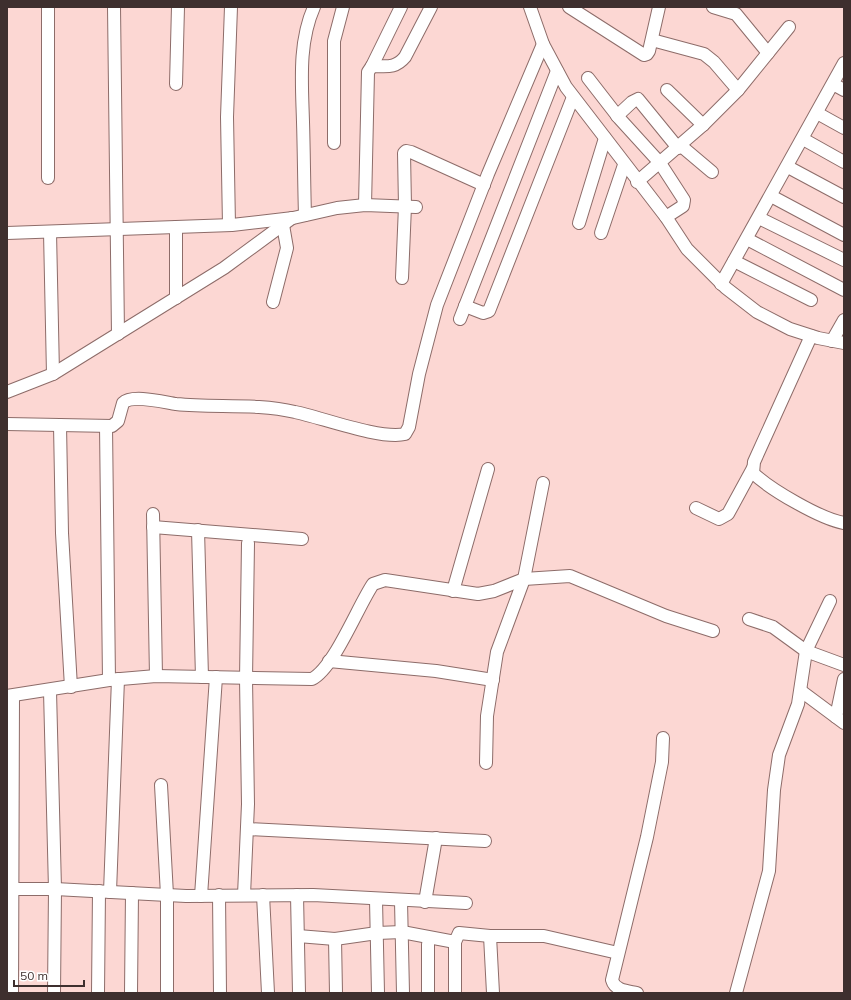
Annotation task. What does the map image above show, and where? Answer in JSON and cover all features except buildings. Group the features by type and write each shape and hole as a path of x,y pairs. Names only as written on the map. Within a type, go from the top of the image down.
{"street":[{"path":"48,7 48,178"},
{"path":"114,7 118,334"},
{"path":"176,84 178,7"},
{"path":"230,225 227,117 231,7"},
{"path":"305,215 302,84 304,43 308,22 314,7"},
{"path":"334,143 334,42 343,7"},
{"path":"365,205 367,76 369,68 372,66 401,7"},
{"path":"530,7 543,44 573,97 637,182 666,217 687,249 721,284 757,312 790,329 810,336 838,342 844,320"},
{"path":"569,7 639,53 647,54 652,40 659,7"},
{"path":"713,7 736,14 768,53"},
{"path":"372,66 391,66 399,64 405,57 426,9"},
{"path":"637,182 704,125 738,90 789,28"},
{"path":"652,40 704,54 714,62 738,90"},
{"path":"7,424 112,426 118,421 123,403 131,398 186,405 279,409 310,415 367,430 390,434 404,434 409,427 419,374 437,306 484,185 543,44"},
{"path":"721,284 788,167 844,63"},
{"path":"460,319 557,71"},
{"path":"588,78 617,116 660,163 684,203 666,217"},
{"path":"833,84 844,90"},
{"path":"667,90 704,125"},
{"path":"465,306 483,313 489,311 573,97"},
{"path":"617,116 632,102 638,99 679,146 712,172"},
{"path":"817,113 844,128"},
{"path":"579,223 605,138"},
{"path":"803,139 844,162"},
{"path":"402,278 411,207 403,155 406,151 484,185"},
{"path":"601,232 624,165"},
{"path":"788,167 844,197"},
{"path":"771,196 844,235"},
{"path":"7,233 230,225 293,218 337,208 365,205 411,207"},
{"path":"7,392 53,374 224,268 293,218"},
{"path":"759,218 844,260"},
{"path":"273,302 287,248 283,225"},
{"path":"176,227 176,298"},
{"path":"50,232 53,374"},
{"path":"747,239 844,290"},
{"path":"734,261 811,300"},
{"path":"810,336 754,462 753,473 758,478 814,513 834,522 844,523"},
{"path":"60,425 62,533 71,687"},
{"path":"98,993 105,891 113,680 106,426"},
{"path":"696,508 719,519 728,514 753,468"},
{"path":"453,591 488,469"},
{"path":"486,763 487,716 497,652 524,579 543,483"},
{"path":"153,514 156,676"},
{"path":"153,527 302,539"},
{"path":"198,530 202,677"},
{"path":"244,895 247,829 246,679 248,543"},
{"path":"12,993 10,889 10,696 113,680 156,676 246,679 312,679 318,676 329,661 370,589 378,581 385,580 453,591 485,594 524,579 564,575 574,577 659,614 713,631"},
{"path":"740,991 769,871 774,790 779,755 798,704 806,651 830,601"},
{"path":"749,619 773,627 806,651 844,665"},
{"path":"329,661 436,671 493,680"},
{"path":"201,896 216,677"},
{"path":"840,720 844,679"},
{"path":"50,691 55,889 54,993"},
{"path":"801,691 840,720"},
{"path":"637,993 612,989 613,972 628,918 656,798 662,762 662,738"},
{"path":"161,785 167,895 167,993"},
{"path":"247,829 485,841"},
{"path":"425,902 436,838"},
{"path":"10,889 55,889 201,896 297,895 376,900 466,903"},
{"path":"132,893 132,993"},
{"path":"219,895 220,993"},
{"path":"263,895 268,993"},
{"path":"297,895 299,993"},
{"path":"376,900 378,993"},
{"path":"401,901 404,993"},
{"path":"298,936 335,939 377,933 402,932 455,942"},
{"path":"455,993 455,942 459,933 490,936 544,936 618,953"},
{"path":"490,936 493,993"},
{"path":"335,939 336,993"},
{"path":"428,944 428,993"}]}
